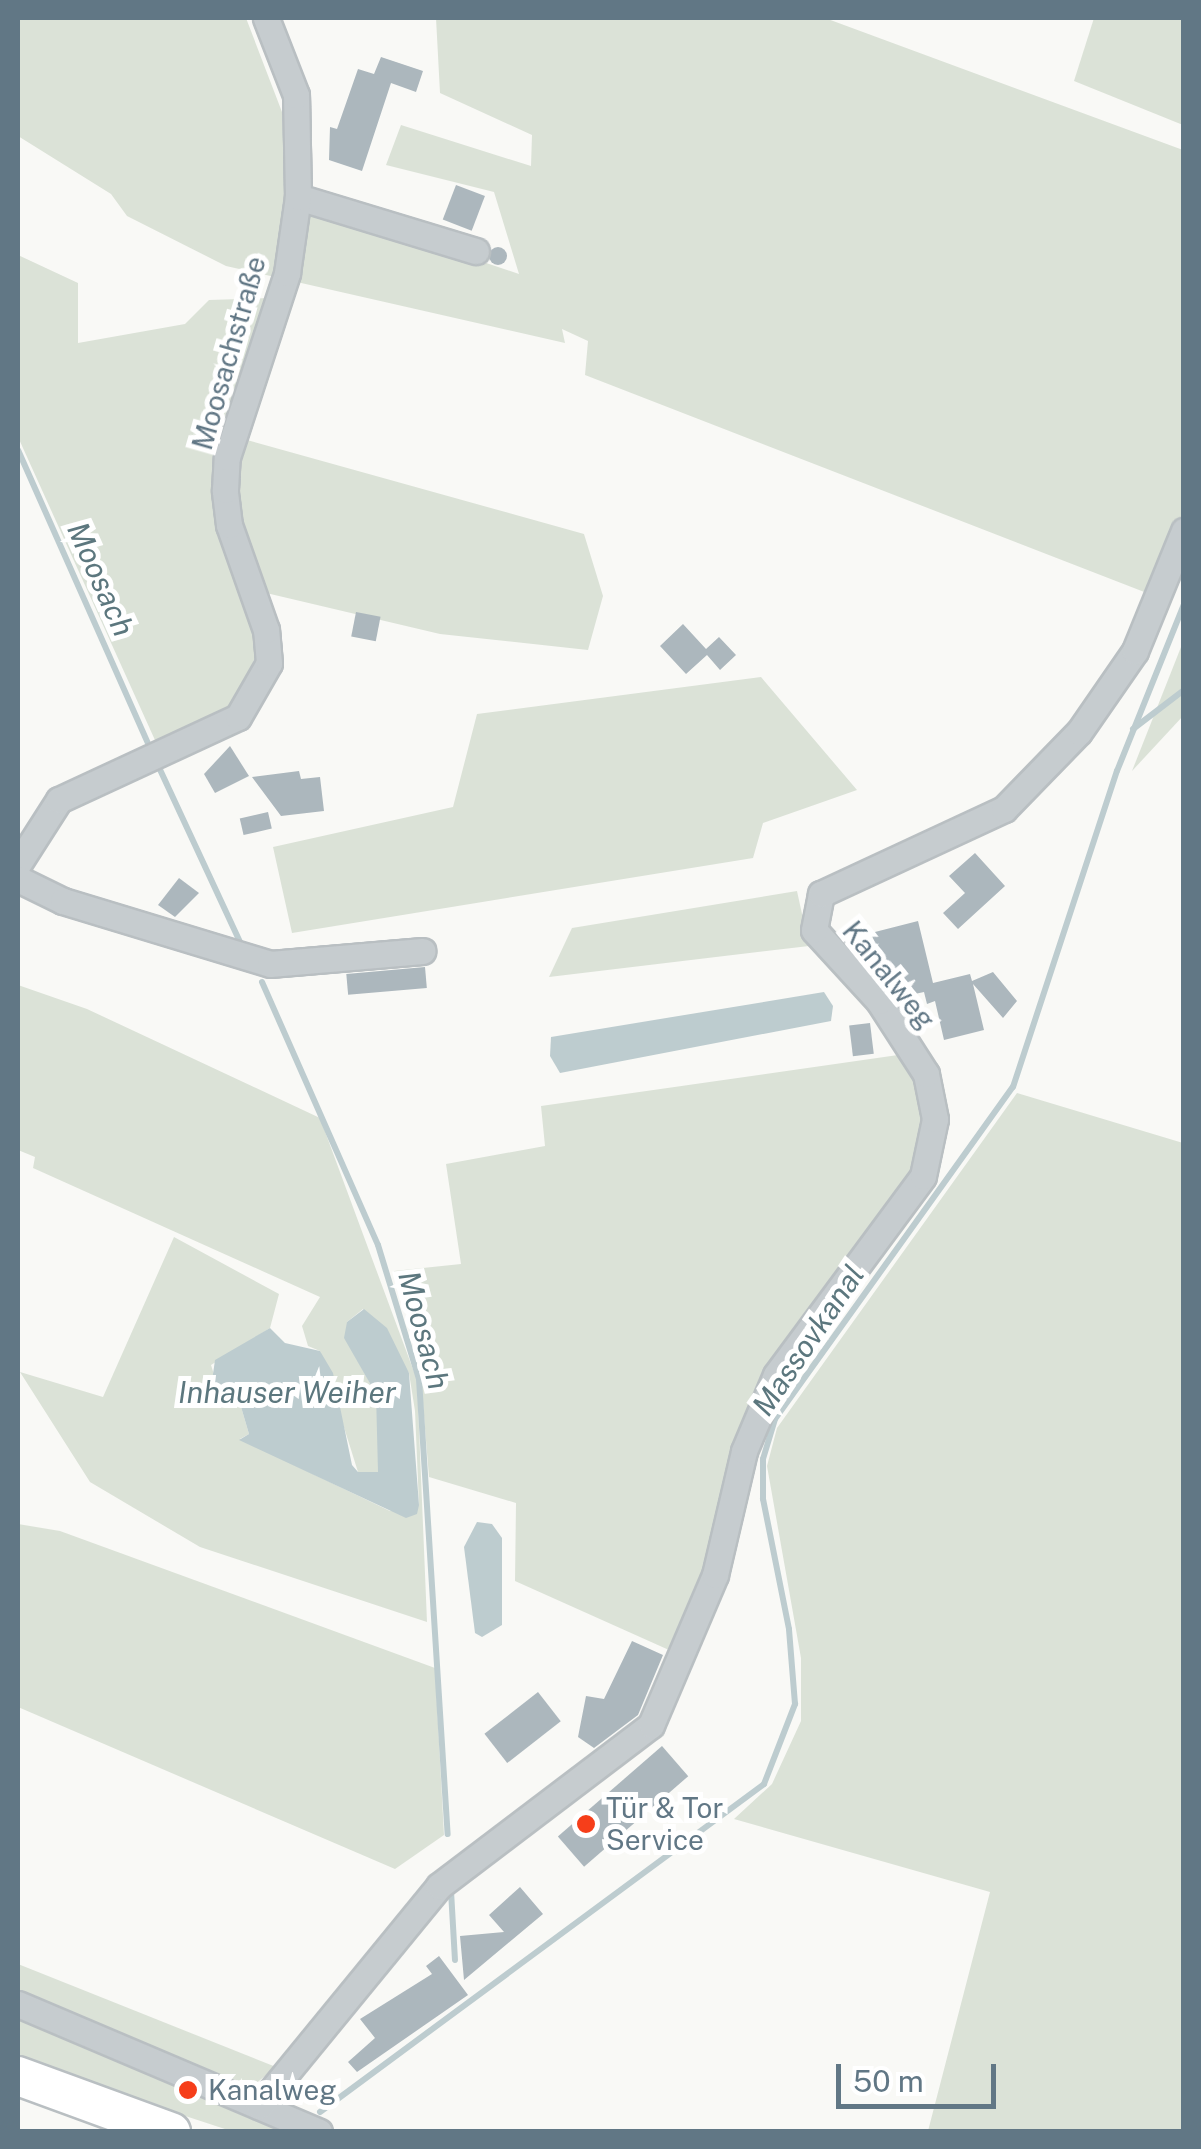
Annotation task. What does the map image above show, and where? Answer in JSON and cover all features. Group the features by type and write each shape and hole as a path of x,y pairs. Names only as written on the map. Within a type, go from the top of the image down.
{"main road":[{"path":"18,2076 160,2128"},
{"path":"18,2100 160,2128"}],"street":[{"name":"Moosachstraße","path":"18,864 59,800 168,754 238,717 269,663 266,630 229,526 225,490 227,457 287,272 298,196 296,95 266,18"},
{"path":"298,196 476,252"},
{"name":"Kanalweg","path":"259,2106 439,1886 652,1725 716,1575 744,1450 776,1374 923,1176 935,1119 926,1074 879,1001 814,930 821,894 1004,808 1029,783 1079,732 1134,650 1184,531"},
{"path":"18,880 63,901 270,964 422,951"},
{"path":"18,2004 320,2132"}],"shaded area":[{"path":"18,18 246,18 282,112 286,196 519,274 494,192 386,165 401,125 531,166 532,135 440,93 436,18 825,18 1183,150 1183,512 1152,595 585,375 588,341 562,329 565,343 226,266 127,216 111,194 18,136"},
{"path":"1094,18 1183,18 1183,125 1074,81"},
{"path":"18,255 78,283 78,343 185,324 209,300 270,298 240,438 584,534 603,596 588,650 440,634 262,592 247,598 256,655 233,712 159,749 18,437"},
{"path":"1183,642 1183,716 1132,771"},
{"path":"761,677 857,790 763,823 753,858 292,933 273,847 453,807 477,714"},
{"path":"797,891 809,946 549,977 572,928"},
{"path":"18,985 87,1009 320,1118 417,1380 427,1622 200,1547 90,1482 20,1372 103,1397 174,1237 279,1294 270,1328 211,1365 217,1384 239,1400 249,1434 240,1439 390,1511 419,1505 415,1411 409,1373 363,1309 347,1322 349,1345 376,1394 382,1459 378,1472 358,1472 320,1351 308,1346 302,1326 320,1297 33,1168 35,1157 18,1150"},
{"path":"905,1054 919,1078 929,1124 921,1172 775,1369 703,1586 669,1650 515,1581 516,1503 429,1477 417,1330 394,1271 461,1264 446,1164 545,1146 541,1106"},
{"path":"1017,1093 1183,1143 1183,2131 928,2131 990,1892 734,1819 772,1784 801,1721 801,1658 767,1466 777,1428"},
{"path":"18,1524 60,1531 435,1668 444,1835 395,1869 18,1707"},
{"path":"18,1964 276,2067 254,2085 211,2073 18,1992"},
{"path":"18,2015 290,2131 231,2131 18,2061"}],"water":[{"path":"824,992 833,1006 831,1021 560,1073 550,1056 551,1037"},
{"name":"Inhauser Weiher","path":"364,1309 387,1328 409,1373 419,1505 417,1514 406,1518 239,1440 249,1434 239,1400 212,1381 215,1360 270,1328 285,1343 320,1351 333,1373 352,1465 358,1472 378,1472 376,1394 344,1338 347,1322"},
{"path":"477,1522 492,1524 502,1538 502,1625 482,1637 475,1633 464,1547"}],"building":[{"path":"381,57 423,71 416,92 391,83 362,171 329,160 330,127 337,129 358,69 374,74"},
{"path":"456,185 485,196 472,231 443,220"},
{"path":"498,247 507,256 498,265 489,256"},
{"path":"356,612 381,617 376,641 351,637"},
{"path":"683,624 706,649 719,637 736,655 720,670 707,655 686,674 660,646"},
{"path":"230,746 249,776 215,793 204,774"},
{"path":"299,771 301,779 320,777 324,811 281,816 252,777"},
{"path":"268,812 272,829 244,835 240,819"},
{"path":"975,853 1005,886 958,929 943,913 965,893 949,876"},
{"path":"179,878 199,893 175,917 158,905"},
{"path":"918,921 933,983 970,974 972,981 993,972 1017,1001 1003,1018 973,984 984,1030 944,1040 935,1001 927,1004 924,992 896,998 871,933"},
{"path":"425,967 427,988 348,995 346,974"},
{"path":"870,1023 874,1054 853,1056 849,1026"},
{"path":"632,1641 663,1655 638,1715 594,1748 578,1737 586,1696 604,1699"},
{"path":"538,1692 561,1721 507,1763 484,1734"},
{"path":"662,1746 688,1776 584,1867 558,1837"},
{"path":"520,1887 543,1914 464,1980 460,1936 504,1932 489,1915"},
{"path":"439,1956 468,1995 357,2072 348,2062 375,2038 360,2019 432,1974 426,1966"}],"waterway":[{"name":"Moosach","path":"18,450 151,750"},
{"name":"Massovkanal","path":"320,2112 764,1784 795,1704 789,1629 763,1499 763,1459 775,1419 1013,1087 1117,771 1184,604"},
{"path":"1133,729 1184,690"},
{"name":"Moosach","path":"156,761 242,946"},
{"name":"Moosach","path":"262,982 378,1245 419,1379 448,1834"},
{"name":"Moosach","path":"451,1891 455,1960"}],"place":[{"name":"Tür & Tor Service","path":"586,1824"},
{"name":"Kanalweg","path":"188,2090"}]}
